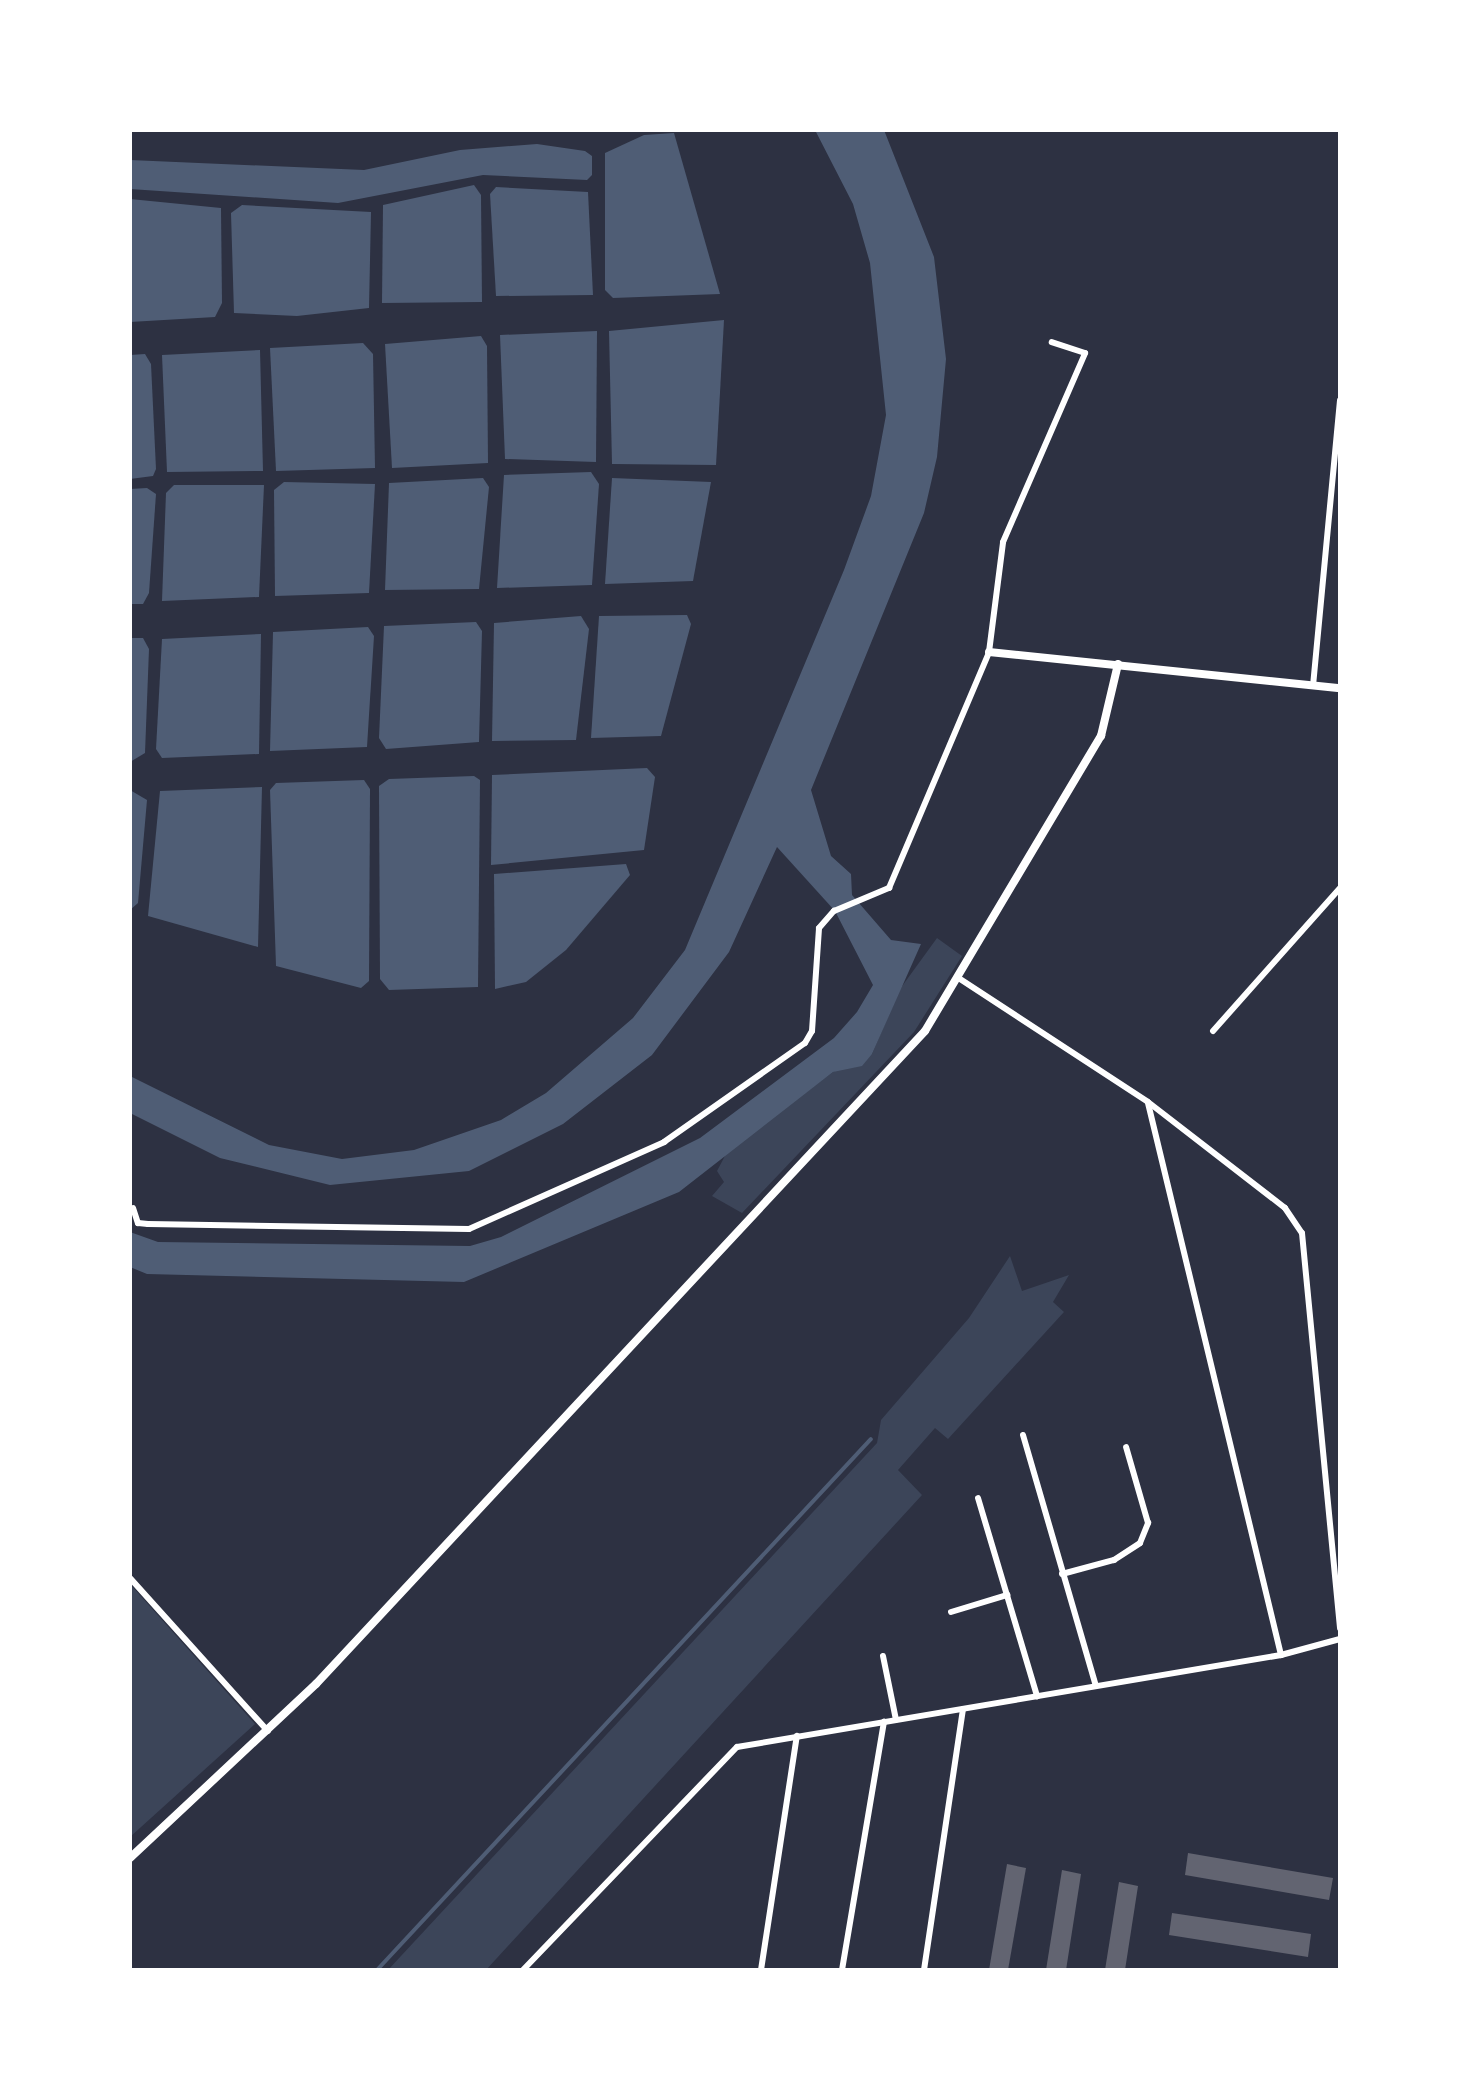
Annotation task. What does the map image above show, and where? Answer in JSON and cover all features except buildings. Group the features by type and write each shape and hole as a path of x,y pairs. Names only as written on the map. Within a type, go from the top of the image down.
{"street":[{"path":"133,1208 138,1223 148,1224 469,1229 664,1142 805,1042 812,1030 819,928 834,912 889,888 989,652 1003,542 1085,353 1052,342"},
{"path":"1313,686 1340,400"},
{"path":"989,652 1340,688"},
{"path":"130,1858 268,1731 925,1031 1101,736 1118,664"},
{"path":"1213,1031 1340,888"},
{"path":"957,977 1148,1102 1286,1208 1302,1233 1340,1628"},
{"path":"1148,1102 1282,1655"},
{"path":"1023,1435 1096,1686"},
{"path":"1062,1574 1114,1560 1140,1543 1148,1522 1126,1447"},
{"path":"978,1498 1037,1696"},
{"path":"130,1578 268,1731"},
{"path":"951,1612 1007,1595"},
{"path":"524,1970 737,1746 1282,1655 1340,1639"},
{"path":"884,1656 896,1720"},
{"path":"924,1970 964,1708"},
{"path":"842,1970 884,1722"},
{"path":"761,1970 796,1736"}],"shaded area":[{"path":"815,130 884,130 934,257 946,359 937,457 924,513 811,790 831,856 851,874 852,895 891,940 921,944 872,1054 862,1066 833,1072 679,1192 464,1282 147,1274 130,1267 130,1232 158,1242 470,1246 501,1237 700,1138 834,1038 857,1012 873,985 835,911 777,847 729,952 652,1055 563,1124 469,1171 330,1185 220,1158 130,1113 130,1076 269,1145 342,1159 414,1150 501,1120 546,1093 633,1018 685,950 844,570 871,496 886,415 870,263 853,204"},
{"path":"674,133 720,294 613,298 605,290 605,153 644,135"},
{"path":"537,144 585,151 592,156 592,175 587,180 483,175 338,203 130,189 130,160 364,170 460,150"},
{"path":"474,185 481,195 482,302 382,303 383,205"},
{"path":"496,187 588,192 593,295 496,296 490,194"},
{"path":"130,199 221,208 222,303 215,317 130,322"},
{"path":"242,205 371,212 369,308 297,316 234,313 231,213"},
{"path":"724,320 716,465 612,464 609,331"},
{"path":"597,331 596,462 505,459 500,335"},
{"path":"481,336 487,346 488,463 392,468 385,344"},
{"path":"363,343 373,354 375,468 276,471 270,348"},
{"path":"260,350 263,471 167,472 162,355"},
{"path":"145,354 151,364 156,469 153,476 130,479 130,355"},
{"path":"591,472 599,484 592,585 497,588 504,475"},
{"path":"483,478 489,487 479,589 385,590 389,483"},
{"path":"612,478 711,482 693,581 605,584"},
{"path":"284,482 375,484 369,593 275,596 274,490"},
{"path":"174,485 264,485 259,597 162,601 166,493"},
{"path":"147,488 156,494 149,593 143,604 130,604 130,489"},
{"path":"687,615 691,624 661,736 591,738 599,616"},
{"path":"581,616 589,629 576,740 492,741 494,623"},
{"path":"476,622 482,631 479,742 386,749 379,738 384,626"},
{"path":"368,627 374,636 367,747 270,751 273,632"},
{"path":"261,634 259,754 162,758 156,749 162,639"},
{"path":"130,638 143,638 149,649 145,753 130,762"},
{"path":"647,768 655,777 644,850 491,865 492,775"},
{"path":"474,776 480,780 478,987 389,990 380,979 379,786 389,779"},
{"path":"364,780 370,789 369,981 361,988 276,966 270,790 276,783"},
{"path":"262,787 258,947 148,916 160,791"},
{"path":"130,790 147,800 138,903 130,910"},
{"path":"626,864 630,875 566,950 526,982 495,989 494,874"},
{"path":"937,938 962,956 914,1032 742,1213 712,1196 724,1182 717,1171 727,1152 833,1072 872,1054 900,989"},
{"path":"1010,1256 1022,1291 1069,1275 1053,1302 1064,1312 948,1439 935,1428 898,1470 922,1495 486,1970 388,1970 877,1443 881,1420 969,1318"},
{"path":"130,1584 255,1724 130,1837"}],"waterway":[{"path":"377,1970 871,1439"}]}
